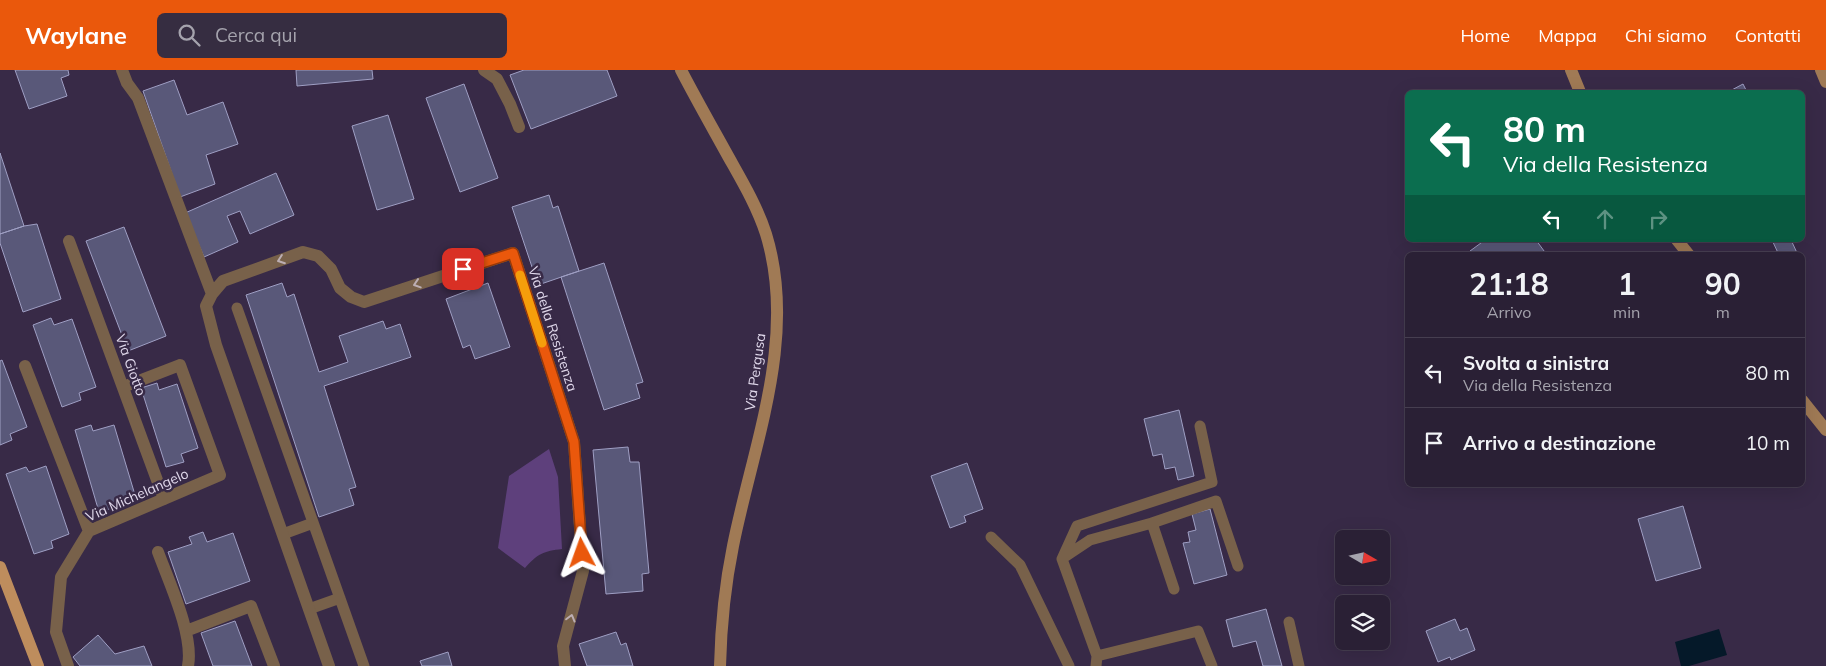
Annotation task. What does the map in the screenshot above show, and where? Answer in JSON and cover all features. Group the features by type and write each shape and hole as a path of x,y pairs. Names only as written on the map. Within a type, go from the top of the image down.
{"main road":[{"name":"Via Pergusa","path":"680,70 751,196 766,234 773,263 777,305 774,362 763,422 733,545 724,600 720,666"},
{"path":"1571,70 1579,90"},
{"path":"1821,70 1826,82"},
{"path":"1679,242 1687,252"},
{"path":"1805,404 1826,430"},
{"path":"0,567 38,666"}],"street":[{"path":"122,70 127,83 138,98 212,294 206,306 216,345 329,666"},
{"path":"484,70 497,79 519,127"},
{"name":"Via Giotto","path":"69,241 164,499"},
{"name":"Via della Resistenza","path":"212,294 223,281 303,252 318,256 331,269 340,288 351,297 364,302 513,253 574,442 583,571 563,646 565,666"},
{"name":"Via Michelangelo","path":"68,666 56,632 61,577 88,531 220,475 180,365 123,387"},
{"path":"25,366 88,531"},
{"path":"158,552 186,631 190,657 188,666"},
{"path":"186,631 252,606 274,666"}],"lane":[{"path":"237,308 364,666"},
{"path":"1200,426 1212,482 1077,526 1062,558 1097,661 1198,631 1212,666"},
{"path":"1062,558 1090,540 1152,523 1216,501 1238,566"},
{"path":"283,534 313,523"},
{"path":"1152,523 1174,589"},
{"path":"991,536 1020,565 1069,666"},
{"path":"309,609 340,598"},
{"path":"1289,622 1299,666"}],"shaded area":[{"path":"549,449 558,477 562,549 541,554 533,559 525,568 498,548 509,476"}],"water":[{"path":"1719,629 1727,655 1689,666 1681,666 1675,642"}],"building":[{"path":"15,70 68,70 69,75 61,78 67,96 29,109"},
{"path":"296,70 372,70 373,79 297,86"},
{"path":"524,70 607,70 617,96 531,129 510,75"},
{"path":"174,80 187,115 223,102 238,144 206,155 215,184 180,197 143,91"},
{"path":"464,84 498,178 460,192 426,98"},
{"path":"1743,84 1746,90 1732,90"},
{"path":"388,115 414,199 377,210 352,126"},
{"path":"0,153 24,226 0,234"},
{"path":"276,173 294,215 250,234 240,211 227,216 238,242 204,257 185,213"},
{"path":"549,195 553,208 558,206 579,271 538,285 512,207"},
{"path":"37,224 61,299 23,312 0,243 0,234"},
{"path":"124,227 166,336 128,351 86,241"},
{"path":"1482,242 1537,242 1545,252 1470,252"},
{"path":"1773,242 1792,242 1797,252 1778,252"},
{"path":"604,263 643,382 636,384 640,398 604,410 561,277"},
{"path":"282,283 287,297 294,294 319,372 348,362 339,336 383,321 386,329 400,324 411,357 324,386 356,487 349,489 354,505 319,517 246,295"},
{"path":"488,283 510,347 475,359 470,345 463,348 446,299"},
{"path":"51,318 54,325 72,319 96,387 79,393 81,400 62,407 33,325"},
{"path":"2,360 27,427 10,434 12,440 0,445 0,361"},
{"path":"157,383 159,390 177,384 198,448 181,454 184,462 166,467 141,388"},
{"path":"1179,410 1194,476 1178,480 1175,467 1165,469 1162,454 1153,456 1144,419"},
{"path":"91,425 93,431 114,425 135,495 118,500 119,506 99,512 75,430"},
{"path":"628,447 630,462 639,462 649,573 642,574 643,591 606,594 593,450"},
{"path":"967,463 983,509 964,516 966,522 950,528 931,476"},
{"path":"46,466 69,534 51,541 53,548 34,554 6,474 26,467 29,472"},
{"path":"1683,506 1701,568 1656,581 1638,519"},
{"path":"1210,509 1227,575 1194,584 1183,543 1190,542 1188,532 1196,530 1192,514"},
{"path":"203,532 207,542 233,533 250,581 186,604 168,552 192,544 189,537"},
{"path":"1266,609 1282,666 1263,666 1256,641 1233,647 1226,620"},
{"path":"1455,619 1460,631 1467,628 1475,650 1451,660 1450,657 1438,662 1426,631"},
{"path":"235,621 252,666 213,666 201,633"},
{"path":"616,632 621,645 626,643 633,666 587,666 579,644"},
{"path":"98,635 115,654 144,646 152,666 80,666 73,657"},
{"path":"448,652 452,666 422,666 420,661"}],"slow traffic":[{"path":"520,275 542,343"}],"route":[{"path":"463,269 513,253 574,442 582,553"}]}
